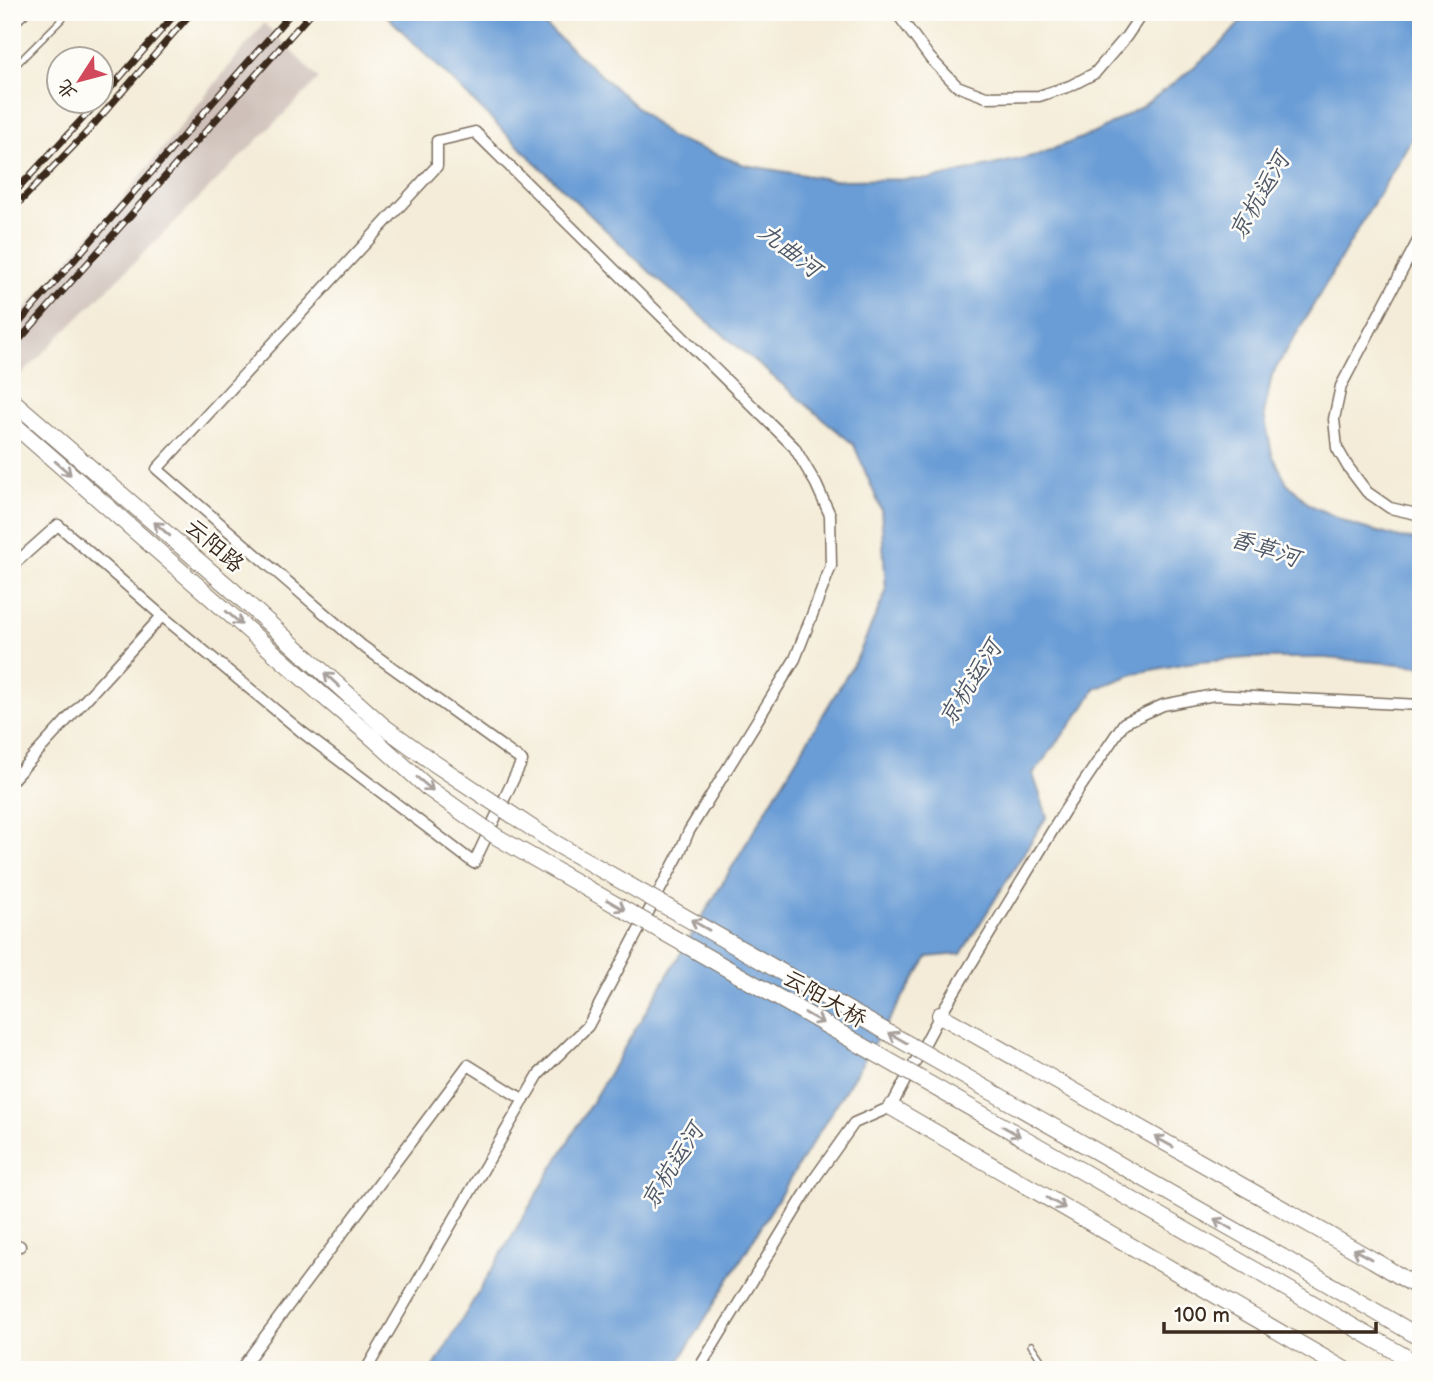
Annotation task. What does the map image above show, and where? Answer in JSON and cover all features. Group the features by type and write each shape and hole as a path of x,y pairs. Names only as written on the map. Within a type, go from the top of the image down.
{"street":[{"path":"897,12 930,58 957,86 986,97 1039,96 1070,86 1095,73 1143,12"},
{"path":"12,566 58,525 162,616 302,732 474,863 522,761 361,645 157,469 437,166 437,141 475,132 794,447 816,484 830,515 831,566 795,659 689,831 589,1026 539,1074 366,1370"},
{"path":"1421,235 1341,386 1334,419 1338,449 1367,492 1390,508 1421,515"},
{"name":"云阳路","path":"14,402 231,589 378,732"},
{"name":"云阳路","path":"12,423 322,695 378,732"},
{"path":"12,780 162,616"},
{"path":"698,1370 815,1178 854,1123 891,1107 940,1015 1065,810 1124,723 1163,705 1214,695 1421,705"},
{"name":"云阳大桥","path":"378,732 434,763 553,842 1421,1338"},
{"name":"云阳大桥","path":"378,732 428,788 497,837 1421,1366"},
{"path":"940,1015 1421,1289"},
{"path":"240,1370 468,1065 524,1100"},
{"path":"891,1107 1345,1370"}],"lane":[{"path":"12,27 28,12"},
{"path":"12,69 69,12"},
{"path":"1031,1345 1048,1370"}],"shaded area":[{"path":"264,23 319,79 12,384 12,324 126,194"}],"water":[{"path":"383,12 530,12 670,137 745,165 834,180 931,179 1037,155 1097,132 1144,105 1182,77 1223,42 1249,12 1421,12 1421,123 1272,375 1264,414 1272,454 1287,483 1310,505 1353,525 1400,538 1421,540 1421,666 1325,658 1248,658 1188,663 1136,673 1095,689 1033,774 1047,816 961,954 928,957 674,1370 432,1370 858,656 886,592 881,509 854,445 655,277"}],"railway":[{"path":"116,82 177,12"},
{"path":"12,210 89,130 192,12"},
{"path":"12,331 292,12"},
{"path":"12,348 312,12"},
{"path":"12,195 85,116"}],"water label":[{"name":"京杭运河","path":"1259,196"},
{"name":"九曲河","path":"790,250"},
{"name":"香草河","path":"1265,548"},
{"name":"京杭运河","path":"970,683"},
{"name":"京杭运河","path":"672,1166"}]}
